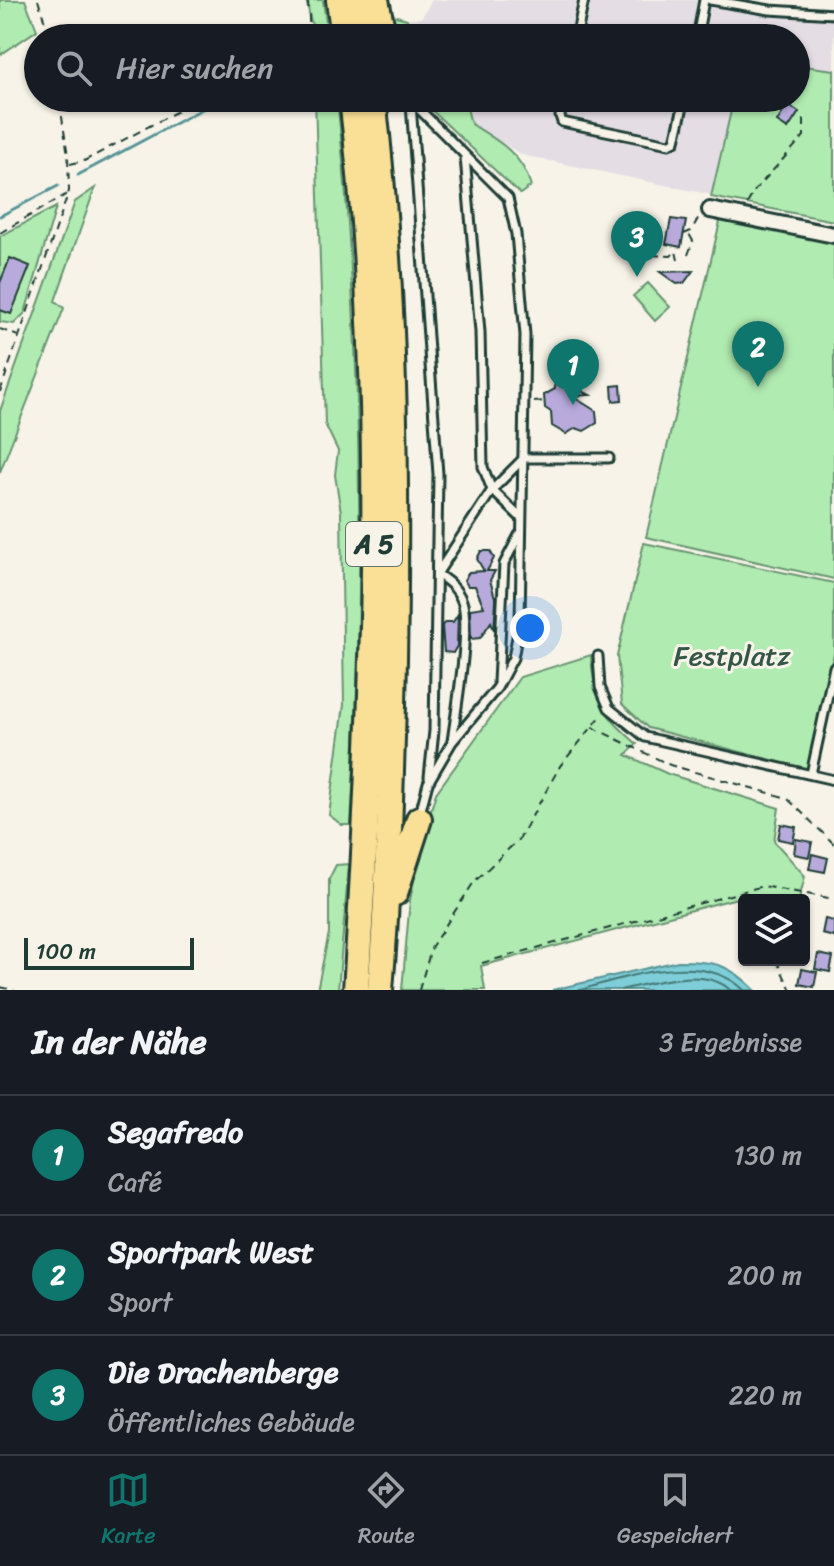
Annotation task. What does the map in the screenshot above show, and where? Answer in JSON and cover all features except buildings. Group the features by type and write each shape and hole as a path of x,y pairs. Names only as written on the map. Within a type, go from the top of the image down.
{"highway":[{"path":"339,0 342,24"},
{"path":"361,0 364,24"},
{"path":"376,0 381,24"},
{"name":"A 5","path":"353,112 364,240 374,487 369,780 356,990"},
{"name":"A 5","path":"374,112 385,233 395,483 395,645 386,922 380,990"},
{"path":"386,922 419,819"}],"street":[{"path":"708,210 834,235"}],"lane":[{"path":"579,24 584,0"},
{"path":"701,24 707,0 770,10 834,14"},
{"path":"410,112 438,474 434,731 428,783 419,819"},
{"path":"420,112 508,198 516,234 525,335 520,621 513,658 497,688 452,742 428,783"},
{"path":"561,112 562,122 669,144 675,141 682,112"},
{"path":"465,157 480,332 483,467 492,490 520,517"},
{"path":"437,574 492,490 524,458 609,458"},
{"path":"497,688 502,656 504,564 520,533"},
{"path":"437,574 454,586 464,603 462,672 452,742"},
{"path":"598,656 600,687 609,708 645,737 834,780"},
{"path":"811,774 834,667"}],"path":[{"path":"38,0 46,24"},
{"path":"308,0 309,24"},
{"path":"0,392 68,194 69,164 61,112"},
{"path":"69,164 84,161 176,112"},
{"path":"745,217 755,190 804,136 804,119"},
{"path":"0,233 68,194"},
{"path":"688,255 693,241 686,234 708,210"},
{"path":"652,255 671,256 676,251 678,260"},
{"path":"0,329 20,336"},
{"path":"524,402 545,401"},
{"path":"419,990 432,946 474,882 520,838 560,766 609,708"},
{"path":"591,726 670,765 787,798 834,844"},
{"path":"482,963 763,886 834,899"},
{"path":"779,966 791,990"},
{"path":"0,987 14,990"}],"shaded area":[{"path":"432,0 710,0 834,14 834,70 810,67 810,24 408,24 407,19 421,18"},
{"path":"458,112 731,112 712,195 522,155 471,124"}],"green space":[{"path":"0,0 25,0 35,24 24,24 24,39 0,55"},
{"path":"306,0 323,0 326,24 312,24"},
{"path":"393,15 407,19 408,24 385,24 384,17"},
{"path":"810,67 834,70 834,221 711,197 731,112 810,112"},
{"path":"315,112 338,112 352,280 359,462 358,643 351,825 342,825 329,815 344,705 341,512 335,475 338,451 325,424"},
{"path":"434,112 468,112 471,124 500,143 522,165 531,186 520,194"},
{"path":"95,188 55,301 64,308 0,472 0,411 75,202"},
{"path":"56,207 25,313 14,324 0,322 0,236"},
{"path":"722,213 834,238 834,579 646,537"},
{"path":"648,283 670,307 655,321 633,296"},
{"name":"Festplatz","path":"644,543 834,583 834,653 807,769 648,728 622,704 617,656"},
{"path":"591,655 595,685 602,706 637,744 626,755 668,774 779,808 774,841 805,876 800,894 738,894 738,900 481,966 485,990 402,990 410,900 423,836 436,793 520,677"},
{"path":"349,864 338,990 317,990 329,933 329,879 336,865"}],"water":[{"path":"678,961 702,962 729,969 755,990 552,990"}],"waterway":[{"path":"78,175 197,112"},
{"path":"0,216 58,186"}],"place":[{"name":"Die Drachenberge","path":"637,277"},
{"name":"Sportpark West","path":"758,387"},
{"name":"Segafredo","path":"573,405"}]}
